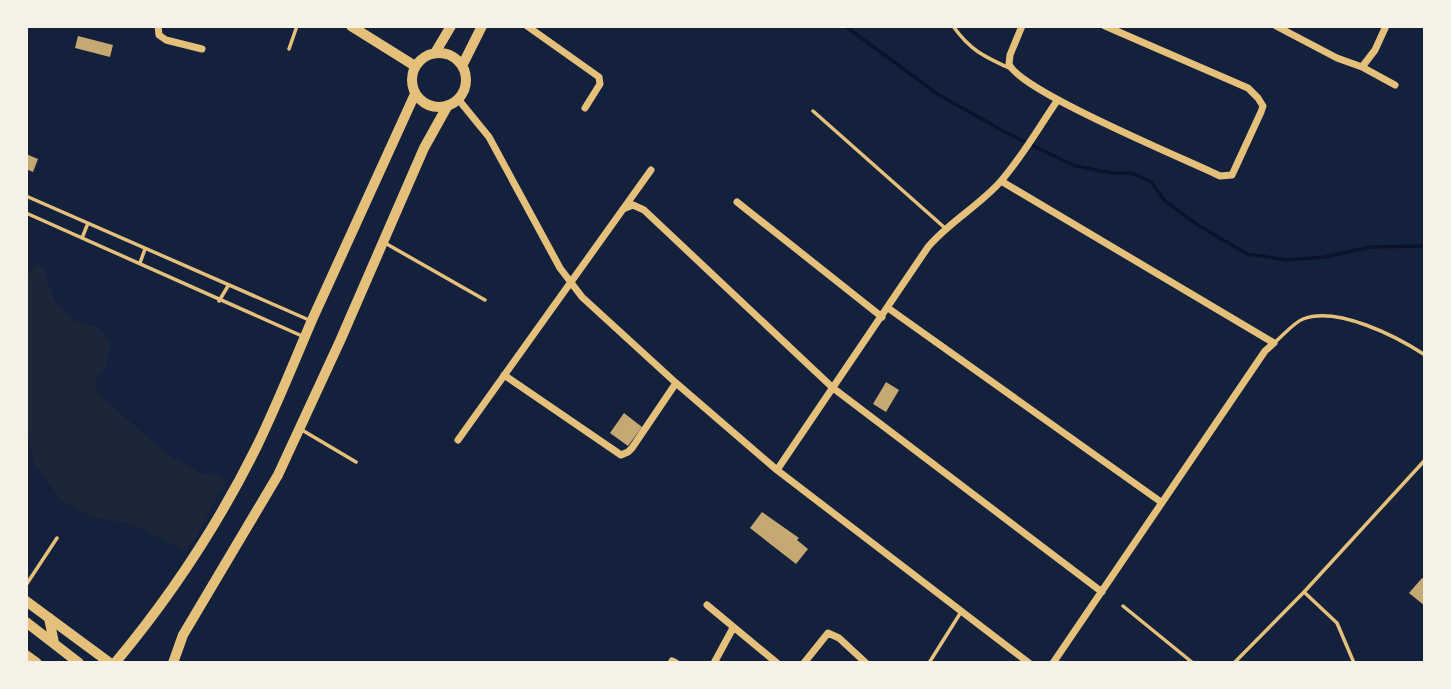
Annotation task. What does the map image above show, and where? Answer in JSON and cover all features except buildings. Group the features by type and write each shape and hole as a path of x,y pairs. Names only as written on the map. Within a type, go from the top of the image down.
{"main road":[{"path":"351,26 415,66"},
{"path":"435,53 451,26"},
{"path":"462,66 482,26"},
{"path":"26,601 113,663 168,596 212,531 262,437 415,94 412,80 415,66 435,53 445,53 462,66 466,77 464,89 424,148 300,429 258,511 183,635 173,663"},
{"path":"415,94 430,106 439,107 453,102"},
{"path":"49,618 54,643"},
{"path":"26,622 79,663"},
{"path":"26,655 37,663"}],"street":[{"path":"158,26 159,34 166,40 202,49"},
{"path":"527,26 599,78 600,85 585,108"},
{"path":"1022,26 1010,55 1010,68 1057,101 1220,176 1232,175 1261,112 1263,106 1258,97 1248,88 1105,26"},
{"path":"1276,26 1395,85"},
{"path":"1362,67 1386,26"},
{"path":"777,470 928,247 945,228 961,218 1001,181 1057,101"},
{"path":"453,102 489,137 538,230 582,297 777,470 1028,663"},
{"path":"458,440 651,170"},
{"path":"1001,181 1274,343 1255,365 1054,663"},
{"path":"737,202 882,317"},
{"path":"623,209 633,205 644,209 834,388 1102,592"},
{"path":"888,308 1161,502"},
{"path":"504,375 621,455 632,448 676,383"},
{"path":"707,605 777,663"},
{"path":"714,663 733,628"},
{"path":"804,663 828,634 839,638 866,663"}],"lane":[{"path":"289,49 297,26"},
{"path":"953,26 978,54 1010,68"},
{"path":"813,111 945,228"},
{"path":"26,196 312,321"},
{"path":"26,213 305,337"},
{"path":"82,237 88,223"},
{"path":"383,242 485,300"},
{"path":"139,263 146,248"},
{"path":"219,301 228,286"},
{"path":"1274,343 1299,320 1317,315 1333,316 1375,328 1425,355"},
{"path":"300,429 356,462"},
{"path":"1234,663 1304,592 1425,460"},
{"path":"26,585 57,538"},
{"path":"1304,592 1337,623 1353,663"},
{"path":"1123,607 1193,663"},
{"path":"929,663 961,611"}],"shaded area":[{"path":"38,264 45,272 54,300 73,320 101,329 110,343 107,364 96,380 97,393 169,456 201,473 218,476 226,481 186,551 135,525 90,516 73,507 61,500 36,465 26,431 26,275"}],"waterway":[{"path":"845,26 939,95 1005,132 1075,166 1112,173 1132,173 1151,182 1165,201 1199,226 1247,254 1287,260 1324,257 1370,247 1425,246"}]}
